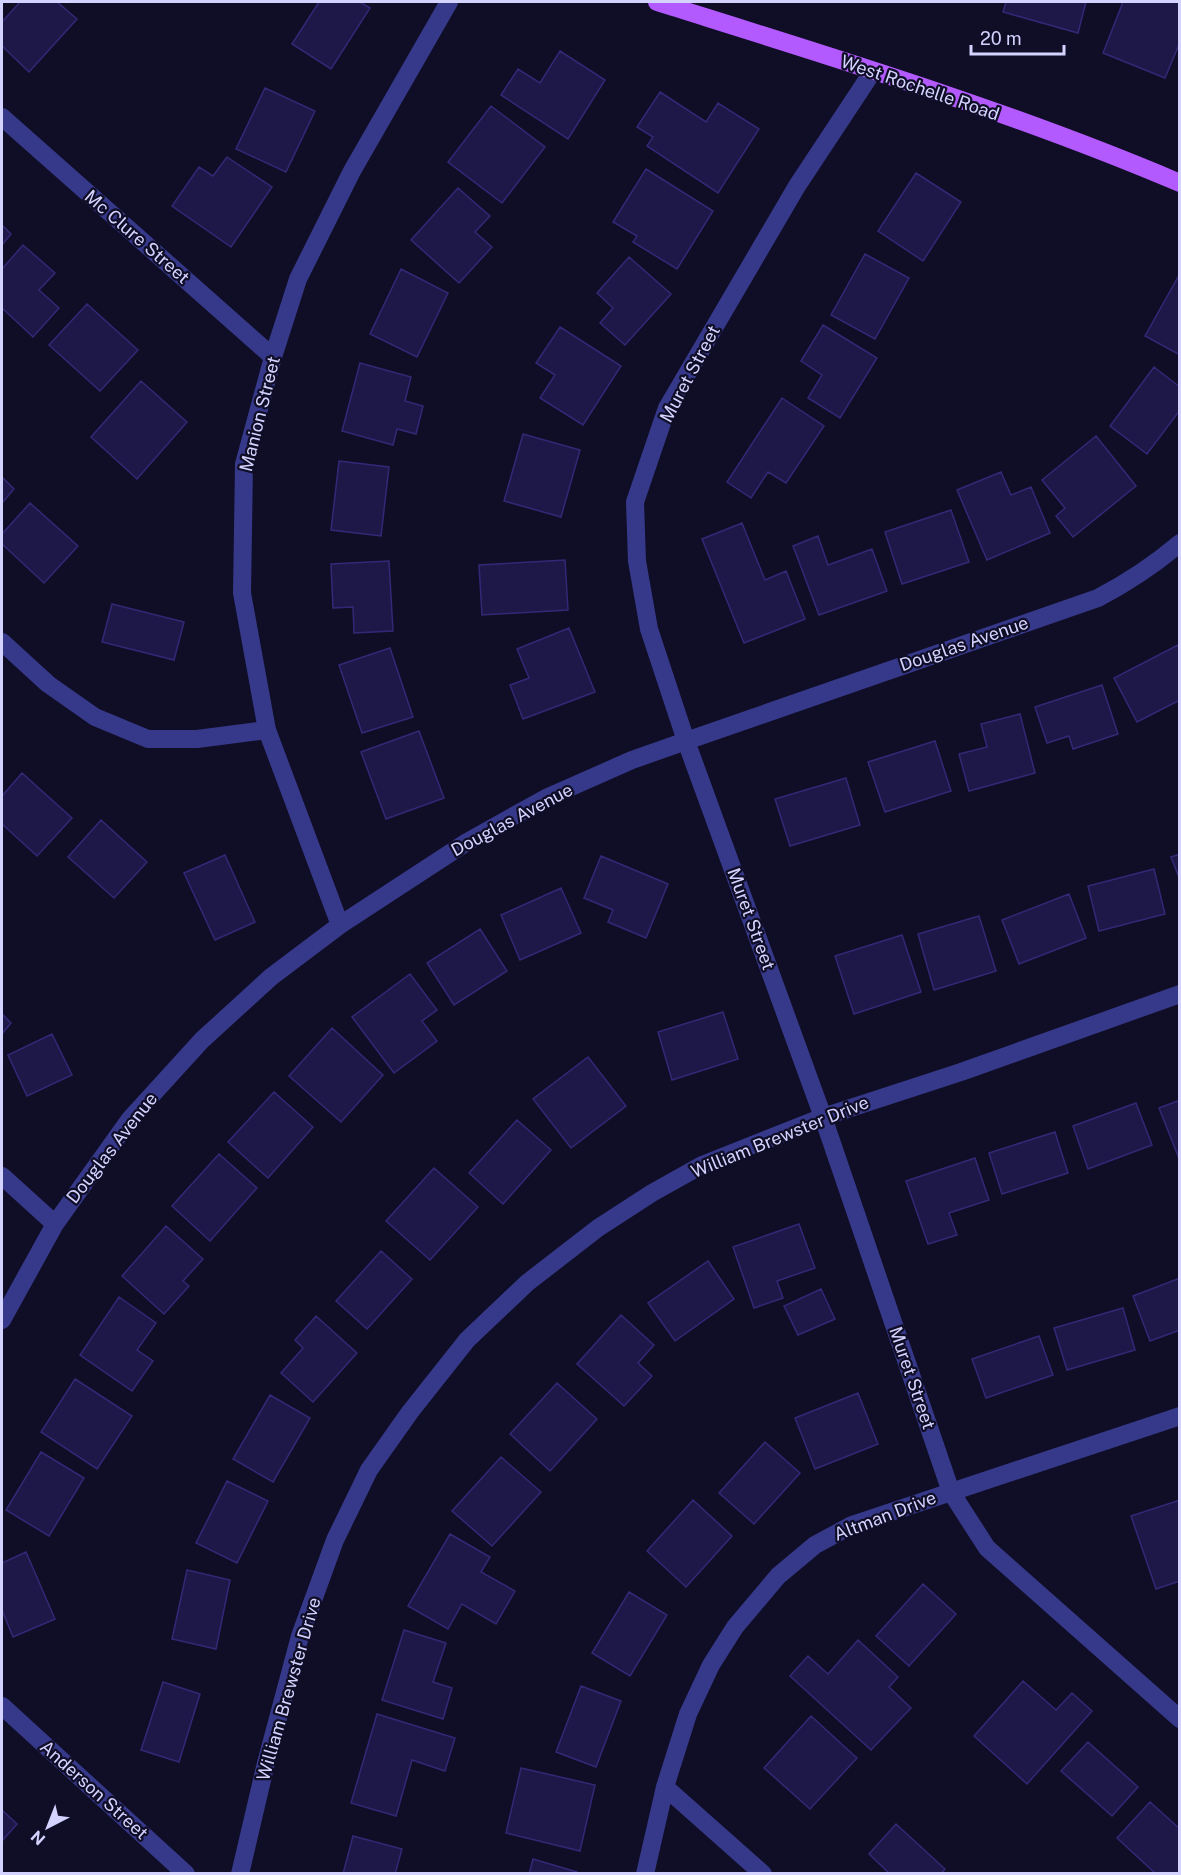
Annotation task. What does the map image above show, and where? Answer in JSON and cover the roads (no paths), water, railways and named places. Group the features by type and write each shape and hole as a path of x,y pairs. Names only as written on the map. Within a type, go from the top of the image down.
{"main road":[{"name":"West Rochelle Road","path":"657,2 873,70 1100,150 1179,183"}],"street":[{"name":"Manion Street","path":"340,925 267,730 242,593 244,464 273,357 298,279 352,171 449,2"},
{"name":"Muret Street","path":"873,70 797,186 667,408 635,502 637,561 649,629 686,741 823,1117 951,1492 987,1548 1179,1719"},
{"name":"Mc Clure Street","path":"2,117 273,357"},
{"name":"Douglas Avenue","path":"2,1320 55,1224 130,1119 202,1040 271,977 340,925 467,842 546,798 632,760 1098,598 1129,582 1179,543"},
{"path":"2,642 48,684 95,717 148,739 197,738 267,730"},
{"name":"William Brewster Drive","path":"240,1874 266,1763 304,1625 335,1540 369,1470 410,1412 466,1340 527,1283 598,1228 651,1193 702,1166 823,1117 960,1072 1179,994"},
{"path":"2,1176 55,1224"},
{"name":"Altman Drive","path":"645,1874 665,1787 688,1714 711,1665 735,1627 778,1576 815,1545 852,1525 1179,1416"},
{"name":"Anderson Street","path":"2,1706 186,1874"},
{"path":"665,1787 763,1874"}]}
